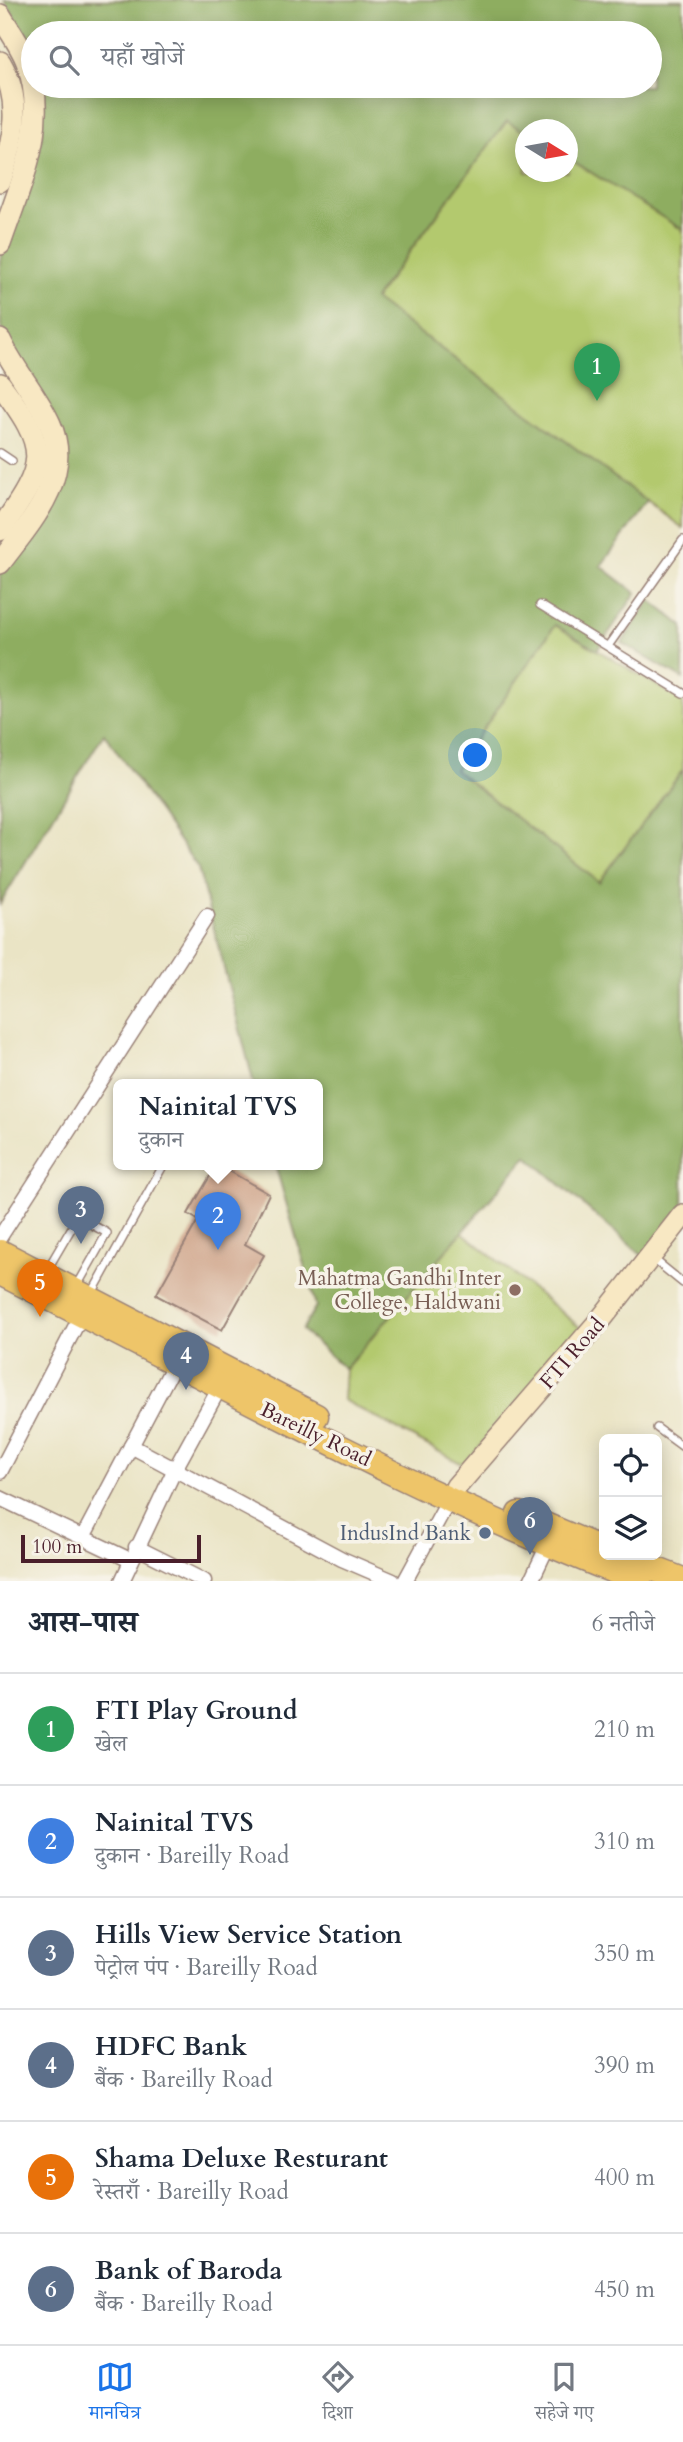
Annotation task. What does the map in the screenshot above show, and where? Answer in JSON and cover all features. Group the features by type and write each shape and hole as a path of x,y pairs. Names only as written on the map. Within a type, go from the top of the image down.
{"highway":[{"name":"Bareilly Road","path":"0,1252 45,1274 175,1363 225,1379"},
{"name":"Bareilly Road","path":"0,1273 82,1300 225,1379 548,1545 604,1563 683,1580"},
{"name":"Bareilly Road","path":"452,1494 639,1581"}],"main road":[{"path":"0,15 21,51"},
{"path":"0,62 8,75 15,111 13,146 0,181"},
{"path":"0,244 34,143 35,98"},
{"path":"0,340 12,366 50,423 59,451 54,480 36,517 0,562"},
{"path":"0,384 29,422 37,441 36,465 29,490 0,530"},
{"name":"FTI Road","path":"452,1494 602,1318 683,1215"}],"street":[{"path":"0,1237 207,916"},
{"path":"0,1472 82,1300"},
{"path":"83,1537 175,1363"},
{"path":"122,1581 175,1469 225,1379"},
{"path":"131,1446 342,1559 393,1581"},
{"path":"405,1581 452,1494"},
{"path":"0,1498 83,1537 204,1581"},
{"path":"531,1581 548,1545"}],"lane":[{"path":"0,453 12,461"},
{"path":"608,646 683,540"},
{"path":"540,605 683,693"},
{"path":"82,1300 160,1170"},
{"path":"45,1274 78,1217 107,1233 82,1300"},
{"path":"650,1256 683,1283"},
{"path":"657,1428 683,1447"}],"green space":[{"path":"4,0 683,0 683,230 578,164 578,119 515,119 515,126 507,121 374,299 648,502 601,566 636,593 597,650 555,625 455,770 599,882 683,770 683,1206 644,1257 527,1156 345,1369 302,1330 316,1306 277,1170 323,1170 323,1079 253,1079 198,868 104,733 0,904 0,572 62,436 1,328 0,260 42,137 40,98 662,98 662,21 21,21 21,27"},
{"path":"507,120 515,125 515,182 578,182 578,164 683,230 683,528 374,300"},
{"path":"650,600 683,626 683,679 622,643"},
{"path":"555,625 683,701 683,770 599,883 454,770"},
{"name":"Mahatma Gandhi Inter College, Haldwani","path":"462,1232 582,1329 464,1465 343,1400 345,1369"}],"building":[{"path":"214,1170 227,1170 269,1194 245,1244 264,1255 222,1330 156,1295 198,1220 188,1214"}],"place":[{"name":"FTI Play Ground","path":"597,401"},
{"name":"Hills View Service Station","path":"81,1244"},
{"name":"Nainital TVS","path":"218,1250"},
{"name":"Mahatma Gandhi Inter College, Haldwani","path":"515,1290"},
{"name":"Shama Deluxe Resturant","path":"40,1317"},
{"name":"HDFC Bank","path":"186,1390"},
{"name":"IndusInd Bank","path":"485,1533"},
{"name":"Bank of Baroda","path":"530,1555"}]}
